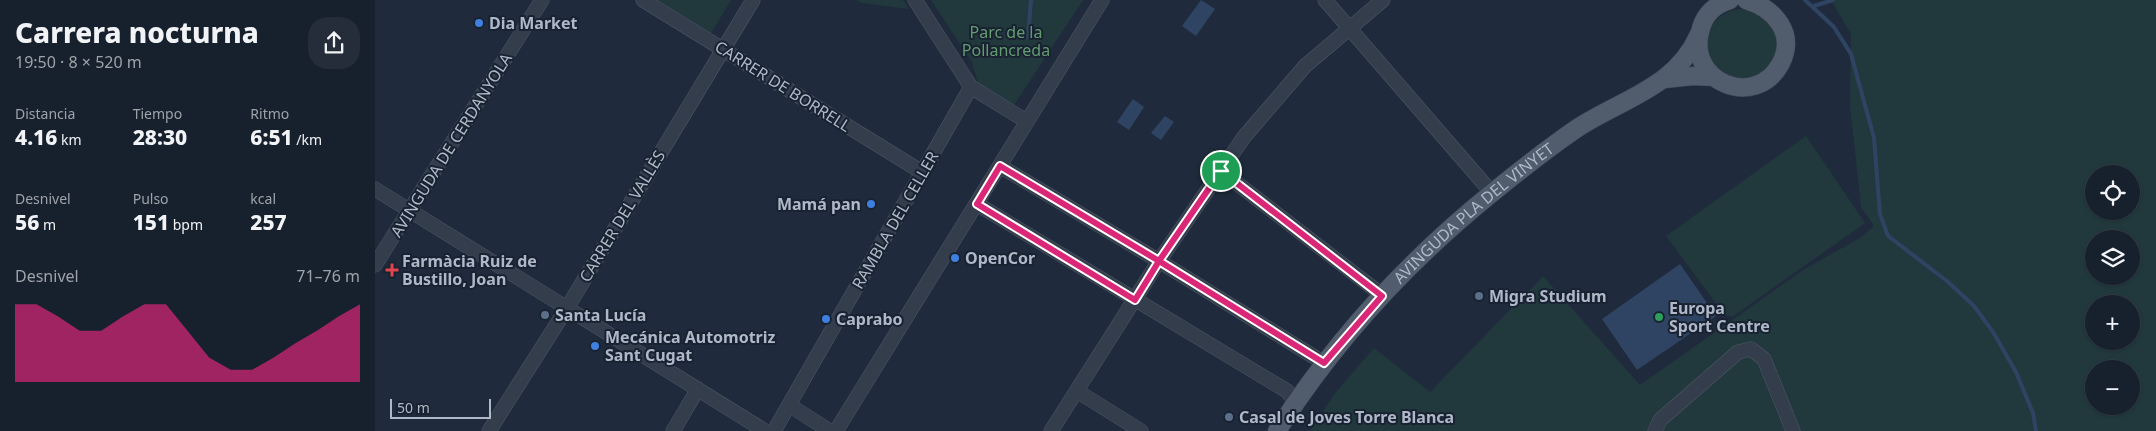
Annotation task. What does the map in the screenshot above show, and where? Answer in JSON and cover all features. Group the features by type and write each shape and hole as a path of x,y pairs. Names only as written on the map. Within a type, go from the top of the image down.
{"main road":[{"path":"1714,77 1698,54 1703,17 1720,4 1730,0"},
{"name":"AVINGUDA PLA DEL VINYET","path":"1665,79 1693,76 1714,77 1724,83 1747,87 1769,78 1783,58 1785,40 1780,23 1773,13 1763,6 1746,0"},
{"name":"AVINGUDA PLA DEL VINYET","path":"1277,431 1324,363 1382,296 1432,243 1492,193 1578,128 1665,79 1689,52 1703,17"}],"street":[{"name":"AVINGUDA DE CERDANYOLA","path":"375,265 542,0"},
{"name":"CARRER DE BORRELL","path":"643,0 922,172"},
{"name":"CARRER DEL VALLÈS","path":"489,431 567,308 753,0"},
{"path":"915,0 971,87 1026,121"},
{"path":"835,431 1102,0"},
{"path":"1325,0 1492,193"},
{"path":"1051,431 1159,261 1244,137 1305,66 1383,0"},
{"name":"RAMBLA DEL CELLER","path":"774,431 971,87"},
{"path":"1000,166 1324,363"},
{"path":"1221,171 1382,296"},
{"path":"375,189 765,431"},
{"path":"977,204 1287,391 1295,403"},
{"path":"1655,431 1660,420 1739,352 1751,349 1764,359 1793,431"},
{"path":"673,431 699,389"},
{"path":"1077,391 1141,431"},
{"path":"789,405 830,431"}],"green space":[{"path":"658,0 731,0 711,33"},
{"path":"857,0 903,0 909,9 862,3"},
{"name":"Parc de la Pollancreda","path":"931,0 1083,0 1014,105 978,83 972,62"},
{"path":"1831,0 2156,0 2156,431 1310,431 1336,392 1374,348 1430,392 1543,276 1640,385 1803,270 1860,238 1874,226 1861,207 1850,106 1851,34"},
{"path":"1735,9 1749,9 1762,15 1771,24 1777,37 1775,57 1767,69 1749,79 1735,79 1722,73 1713,64 1707,51 1707,37 1713,24 1722,15"},
{"path":"1806,136 1865,223 1732,317 1724,314 1666,236"}],"water":[{"path":"1201,0 1215,9 1196,36 1182,26"},
{"path":"1133,99 1144,107 1129,130 1117,122"},
{"path":"1165,116 1174,122 1161,140 1151,133"},
{"name":"Europa Sport Centre","path":"1680,264 1716,316 1637,370 1602,319"}],"waterway":[{"path":"1028,37 1031,0"},
{"path":"1805,0 1834,27 1851,54 1874,138 1880,214 1888,236 1947,281 1974,306 1993,332 2016,372 2033,413 2036,431"},
{"path":"1814,6 1833,0"}],"place":[{"name":"Dia Market","path":"479,23"},
{"name":"Mamá pan","path":"871,204"},
{"name":"OpenCor","path":"955,258"},
{"name":"Farmàcia Ruiz de Bustillo, Joan","path":"392,270"},
{"name":"Migra Studium","path":"1479,296"},
{"name":"Santa Lucía","path":"545,315"},
{"name":"Europa Sport Centre","path":"1659,317"},
{"name":"Caprabo","path":"826,319"},
{"name":"Mecánica Automotriz Sant Cugat","path":"595,346"},
{"name":"Casal de Joves Torre Blanca","path":"1229,417"}],"route":[{"path":"1221,171 1159,261 1000,166 977,204 1135,300 1159,261 1308,355 1324,363 1382,296 1221,171"}]}
